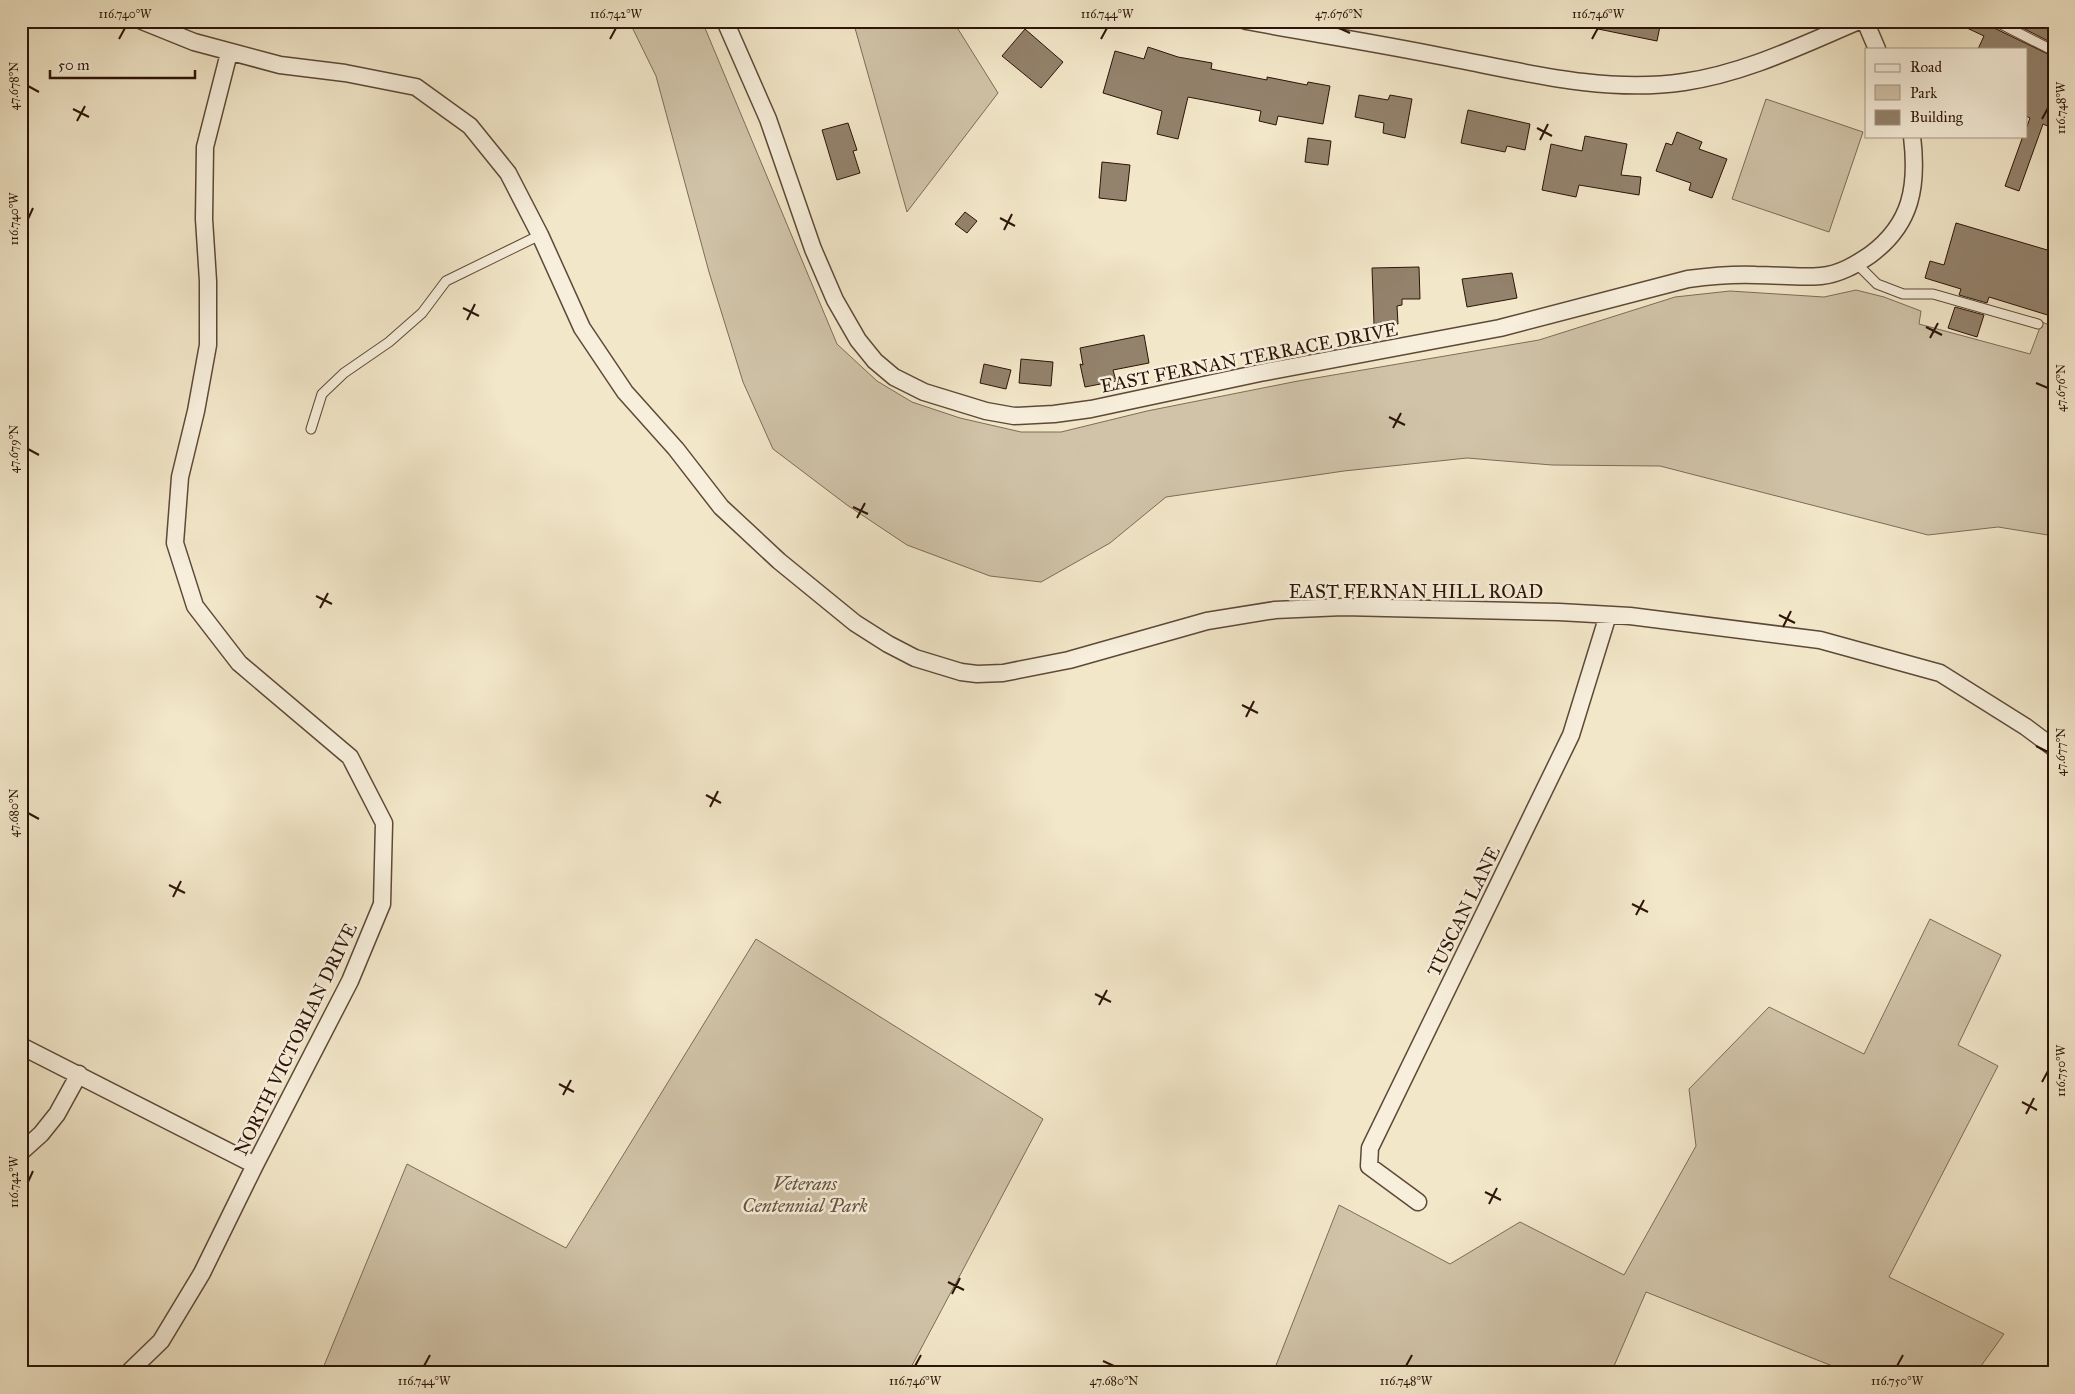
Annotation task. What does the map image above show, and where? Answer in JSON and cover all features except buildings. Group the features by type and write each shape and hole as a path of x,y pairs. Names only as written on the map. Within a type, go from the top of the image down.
{"street":[{"name":"EAST FERNAN HILL ROAD","path":"142,21 177,36 229,53 280,65 345,73 416,87 470,126 508,173 540,235 582,328 624,392 673,445 721,507 780,561 855,623 888,644 915,658 935,665 977,674 1003,673 1069,660 1207,621 1275,610 1343,607 1608,615 1820,640 1940,673 2026,727 2054,748"},
{"name":"EAST FERNAN TERRACE DRIVE","path":"725,21 768,119 813,249 835,300 858,340 875,361 894,377 924,392 986,412 1024,415 1054,414 1091,409 1260,373 1500,328 1688,279 1717,275 1821,276 1839,272 1857,264 1881,246 1898,228 1904,218 1913,190 1915,165 1912,138"},
{"path":"1246,21 1528,73 1615,85 1682,82 1733,72 1772,58 1859,21"},
{"path":"1865,21 1877,48"},
{"name":"NORTH VICTORIAN DRIVE","path":"128,1373 161,1341 202,1273 255,1165 350,981 382,904 384,823 350,757 239,663 195,606 175,543 180,477 196,411 208,345 208,281 204,219 205,147 229,53"},
{"name":"TUSCAN LANE","path":"1418,1202 1369,1166 1370,1148 1571,734 1608,615"},
{"path":"21,1046 255,1165"},
{"path":"21,1152 41,1134 57,1114 79,1074"}],"lane":[{"path":"1995,21 2054,51"},
{"path":"311,430 322,394 344,373 389,342 422,313 446,281 540,235"},
{"path":"1857,264 1877,284 1903,294 1933,294 2038,324"}],"green space":[{"path":"629,21 702,21 837,344 877,381 912,402 960,418 1021,432 1061,432 1147,411 1298,381 1539,340 1675,297 1730,291 1824,297 1856,290 1884,297 1921,311 1919,324 2030,354 2042,322 2054,327 2054,536 1998,527 1928,535 1660,466 1552,465 1467,458 1344,471 1166,497 1110,543 1041,582 990,576 907,545 847,505 773,449 743,382 709,272 656,76"},
{"path":"853,21 953,21 998,93 907,212"},
{"path":"1766,99 1863,132 1829,232 1732,199"},
{"path":"1930,919 2001,955 1958,1045 1998,1066 1889,1277 2004,1334 1976,1373 1850,1373 1646,1292 1611,1373 1273,1373 1339,1205 1450,1264 1520,1222 1624,1275 1696,1146 1689,1089 1769,1007 1864,1054"},
{"name":"Veterans Centennial Park","path":"756,939 1043,1119 908,1373 321,1373 407,1164 566,1248"}]}
